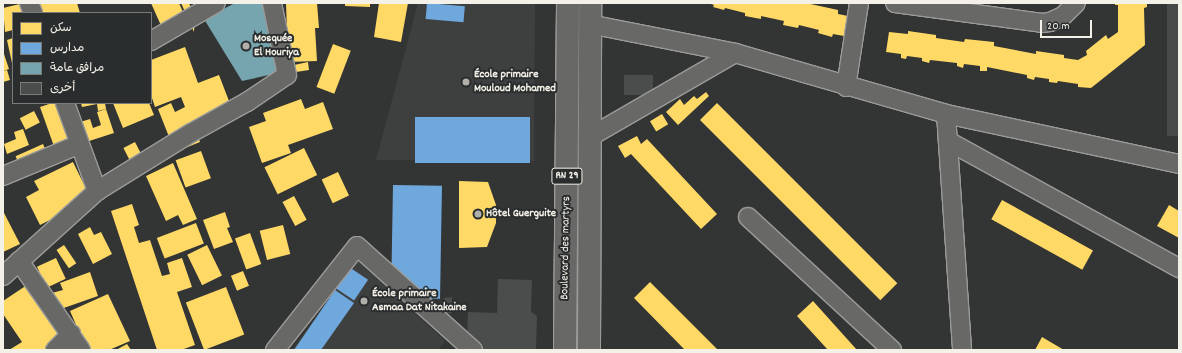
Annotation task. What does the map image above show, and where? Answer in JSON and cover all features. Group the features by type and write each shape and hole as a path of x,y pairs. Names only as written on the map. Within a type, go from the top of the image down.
{"highway":[{"name":"Boulevard des martyrs","path":"565,350 568,3"},
{"name":"Boulevard des martyrs","path":"589,350 588,138 590,13"}],"street":[{"path":"152,40 216,3"},
{"path":"3,276 97,191 191,133 247,102 287,75 272,3"},
{"path":"846,86 859,3"},
{"path":"895,3 922,5 1042,23 1050,22 1063,16 1076,3"},
{"path":"590,13 946,114 1179,164"},
{"path":"588,138 735,53"},
{"path":"65,104 97,191"},
{"path":"946,114 962,350"},
{"path":"948,141 1179,268"},
{"path":"3,176 80,144"},
{"path":"748,216 892,350"},
{"path":"275,350 357,246 474,350"},
{"path":"19,261 81,350"},
{"path":"55,350 71,334"}],"shaded area":[{"name":"École primaire Mouloud Mohamed","path":"418,3 535,4 534,161 376,160"},
{"path":"1167,3 1179,3 1179,136 1167,136"},
{"name":"École primaire Asmaa Dat Nitakaine","path":"357,260 445,341 438,350 292,350"}],"building: سكن":[{"path":"24,3 26,12 12,12 12,30 5,32 3,8"},
{"path":"33,3 77,3 80,12 37,12"},
{"path":"151,3 179,3 190,28 167,39"},
{"path":"181,3 189,3 195,17 194,32"},
{"path":"286,3 317,3 319,28 315,28 317,61 288,62"},
{"path":"345,3 370,3 370,7 345,6"},
{"path":"379,3 408,3 401,42 374,37"},
{"path":"708,3 806,3 838,10 838,14 848,16 844,36 833,34 832,37 818,33 819,30 799,25 798,28 783,25 784,21 761,16 761,19 745,16 745,13 725,8 724,10 713,7 714,5"},
{"path":"1115,3 1147,3 1147,7 1144,8 1145,45 1091,88 1078,87 1078,84 1058,81 1057,83 1049,82 1049,79 1035,77 1034,80 1027,78 1027,75 987,67 987,71 980,71 980,66 964,64 963,68 957,66 957,63 930,60 929,63 922,61 922,58 907,56 906,59 901,58 901,54 886,52 889,32 908,34 908,31 936,35 936,38 964,42 965,39 994,42 994,46 1036,54 1036,51 1064,55 1064,58 1078,60 1087,55 1086,51 1106,35 1108,39 1118,32 1118,5 1115,5"},
{"path":"12,38 12,63 7,40"},
{"path":"333,44 351,51 334,94 317,87"},
{"path":"185,47 198,83 219,75 234,114 214,113 192,121 200,142 175,152 158,109 171,103 175,112 185,107 181,97 155,107 152,98 152,60"},
{"path":"3,51 9,69 3,71"},
{"path":"308,62 309,70 296,72 294,65"},
{"path":"7,70 10,80 3,82 3,71"},
{"path":"706,92 709,96 678,125 666,112 680,99 684,105 694,96 697,99"},
{"path":"301,99 305,109 323,102 333,129 288,145 291,153 262,163 249,127 266,121 263,113"},
{"path":"717,103 897,283 880,300 700,120"},
{"path":"49,104 60,104 74,146 56,152 40,107"},
{"path":"81,104 97,104 82,107"},
{"path":"97,104 105,104 106,109 98,111"},
{"path":"113,104 149,104 154,115 123,128"},
{"path":"106,109 114,133 83,143 77,123 90,119 93,128 101,125 97,112"},
{"path":"34,111 40,123 26,130 20,118"},
{"path":"662,114 668,124 656,131 650,121"},
{"path":"23,129 29,145 7,154 4,144 16,139 14,132"},
{"path":"637,136 641,144 647,139 717,214 701,229 631,154 625,158 618,146"},
{"path":"135,142 141,154 129,159 123,148"},
{"path":"43,144 50,160 23,172 16,156"},
{"path":"304,148 317,175 278,194 264,167"},
{"path":"201,151 211,178 186,187 176,160"},
{"path":"73,162 95,207 72,218 68,211 40,225 26,197 39,190 34,181"},
{"path":"173,163 197,219 183,225 178,215 166,221 146,176"},
{"path":"338,172 349,196 333,203 322,180"},
{"name":"Hôtel Guerguite","path":"459,181 488,182 496,205 496,223 487,247 459,248"},
{"path":"294,196 307,220 295,226 283,202"},
{"path":"1002,200 1093,250 1082,270 991,219"},
{"path":"132,204 139,225 134,227 139,243 150,240 162,276 170,274 167,263 182,258 192,287 177,292 195,345 181,350 157,350 111,211"},
{"path":"1169,205 1179,211 1179,238 1157,226"},
{"path":"3,211 20,244 3,252"},
{"path":"225,212 230,227 227,228 233,242 214,249 203,220"},
{"path":"196,223 204,244 165,259 157,238"},
{"path":"283,225 290,254 267,260 260,231"},
{"path":"90,227 94,235 101,232 112,254 93,264 78,234"},
{"path":"250,233 261,264 246,269 235,238"},
{"path":"64,245 76,263 69,268 57,250"},
{"path":"207,245 222,276 202,285 187,255"},
{"path":"56,258 66,279 47,288 37,267"},
{"path":"243,271 249,286 237,291 231,276"},
{"path":"90,272 98,296 58,310 52,293 63,290 60,283"},
{"path":"650,282 718,350 685,350 634,298"},
{"path":"27,285 70,350 9,350 22,342 3,314 3,301"},
{"path":"226,287 244,335 204,350 186,302"},
{"path":"108,294 130,341 109,350 87,350 70,311"},
{"path":"813,301 857,350 828,350 797,316"},
{"path":"1042,337 1064,350 1035,350"},
{"path":"127,344 131,350 116,350"}],"building: مدارس":[{"path":"427,3 465,6 463,22 426,19"},
{"path":"415,117 530,117 530,163 415,163"},
{"path":"393,185 442,186 440,299 391,298"},
{"path":"349,267 368,280 354,301 335,288"},
{"path":"335,290 354,303 321,350 294,350"}],"building: مرافق عامة":[{"name":"Mosquée El Houriya","path":"235,3 262,3 278,73 242,81 204,19"}],"building: أخرى":[{"path":"624,75 653,75 653,95 624,95"},
{"path":"498,279 532,280 531,312 537,316 536,350 480,350 467,343 468,312 497,313"},
{"path":"452,297 452,313 445,314 444,298"}],"place":[{"name":"Mosquée El Houriya","path":"246,46"},
{"name":"École primaire Mouloud Mohamed","path":"466,82"},
{"name":"Hôtel Guerguite","path":"478,214"},
{"name":"École primaire Asmaa Dat Nitakaine","path":"364,301"}]}
